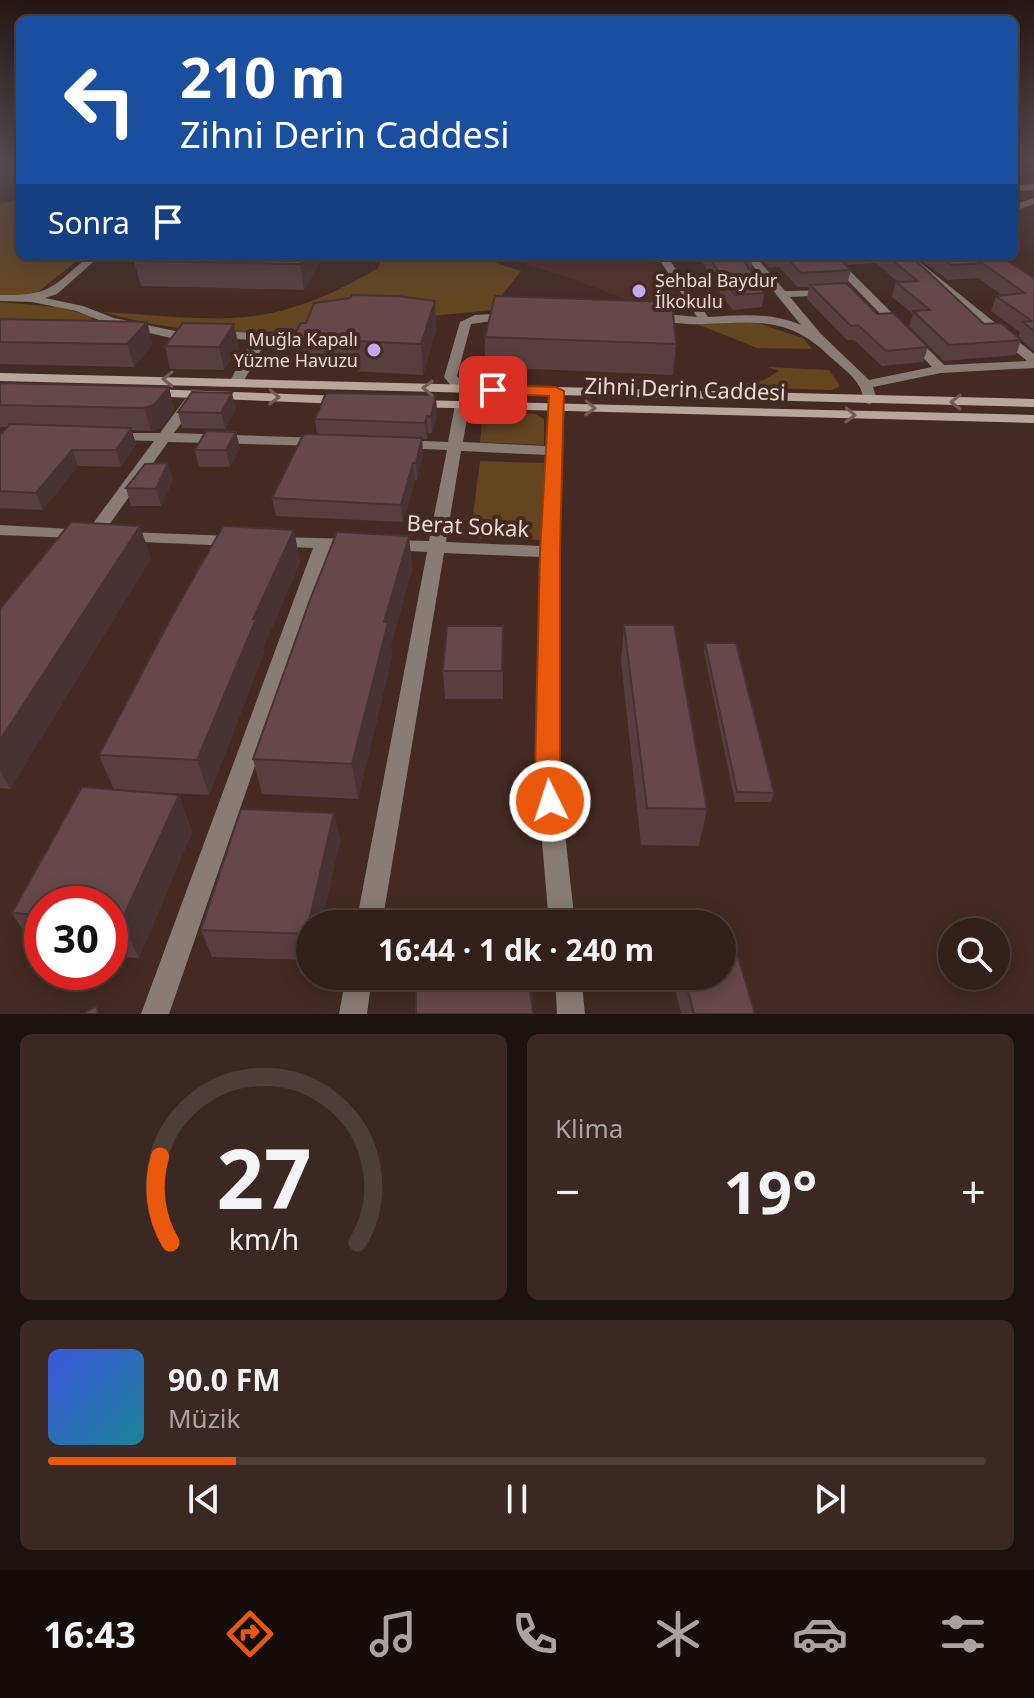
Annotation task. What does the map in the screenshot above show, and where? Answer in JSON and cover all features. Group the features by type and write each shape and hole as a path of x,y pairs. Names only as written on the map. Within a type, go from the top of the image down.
{"main road":[{"name":"Zihni Derin Caddesi","path":"0,377 237,381 461,397 1034,403"},
{"path":"0,390 384,402"},
{"name":"Zihni Derin Caddesi","path":"399,403 461,397"},
{"name":"Zihni Derin Caddesi","path":"556,399 879,416 1034,419"},
{"path":"870,400 879,416"}],"street":[{"path":"32,299 53,292 90,260"},
{"path":"665,260 703,318"},
{"path":"754,260 817,337 866,385 870,400"},
{"path":"833,260 941,369"},
{"path":"911,260 1034,362"},
{"path":"784,294 863,290"},
{"path":"0,298 32,299 79,308 111,321 175,335 257,337 259,343 237,381"},
{"path":"646,311 667,321 703,318 777,320 817,337"},
{"path":"371,910 435,546 456,446 461,397 450,377 466,322 475,318 522,316"},
{"path":"866,385 941,369 1034,362"},
{"path":"64,557 88,535 196,394"},
{"path":"556,399 547,770 561,910"},
{"path":"104,436 333,442"},
{"path":"379,444 553,451"},
{"name":"Berat Sokak","path":"0,530 550,552"},
{"path":"155,1014 323,544"},
{"path":"353,1014 357,990"},
{"path":"569,990 571,1014"}],"shaded area":[{"path":"0,207 16,207 16,260 78,260 33,296 0,295"},
{"path":"381,260 493,260 521,271 490,310 298,329 266,332 196,330 103,312 199,318 248,317 327,295 378,268"},
{"name":"Şehbal Baydur İlkokulu","path":"512,260 653,260 682,304 637,304"},
{"path":"0,302 58,307 94,317 89,321 0,331"},
{"path":"754,322 803,338 812,349 757,348 697,324"},
{"path":"768,367 829,370 840,386 832,390 741,387 741,384 764,380 779,371"},
{"path":"483,413 536,414 544,419 544,445 480,442"},
{"path":"480,461 544,463 541,540 470,538"}],"building":[{"path":"135,260 302,260 300,264"},
{"path":"711,260 743,260 764,293 735,295"},
{"path":"789,260 840,260 851,270 801,273"},
{"path":"892,260 915,260 984,324 1001,323 1021,340 949,345 913,311 930,310 896,282 918,281"},
{"path":"945,260 1005,260 1034,278 1034,331 1023,322 1032,321 996,296 1025,293 982,263 952,265"},
{"path":"846,283 877,314 893,313 928,347 886,351 858,325 851,326 810,285"},
{"path":"352,295 435,301 421,344 331,340 333,336 293,337 301,323 306,323 314,303 350,298"},
{"path":"495,296 672,302 676,344 485,337"},
{"path":"0,319 147,322 127,344 0,342"},
{"path":"183,323 234,324 219,347 165,346"},
{"path":"0,383 169,387 154,405 144,408 0,405"},
{"path":"192,392 232,393 221,413 178,412"},
{"path":"326,393 436,395 431,417 427,416 425,423 315,419"},
{"path":"10,424 131,428 116,450 72,450 36,493 0,491 0,435"},
{"path":"206,431 236,432 226,450 195,450"},
{"path":"303,435 422,438 401,505 272,498"},
{"path":"168,463 156,489 126,488 145,464"},
{"path":"71,522 140,526 0,740 0,609"},
{"path":"223,526 294,530 253,619 256,619 197,760 99,755 172,616"},
{"path":"337,532 409,536 384,622 388,623 352,764 253,759 310,600"},
{"path":"624,625 674,625 707,809 647,808"},
{"path":"447,626 503,626 502,671 443,671"},
{"path":"705,643 736,643 774,793 737,792"},
{"path":"82,787 179,795 128,907 128,886 27,886"},
{"path":"241,809 334,813 312,910 296,910 296,934 201,930"},
{"path":"24,891 24,914 12,913"},
{"path":"736,950 755,1014 694,1014 688,990 736,990"},
{"path":"416,990 530,990 533,1014 416,1014"},
{"path":"96,1006 99,1014 82,1014"}],"place":[{"name":"Şehbal Baydur İlkokulu","path":"639,291"},
{"name":"Muğla Kapalı Yüzme Havuzu","path":"374,350"}],"route":[{"path":"493,390 556,391 550,552 547,770 550,801"}]}
